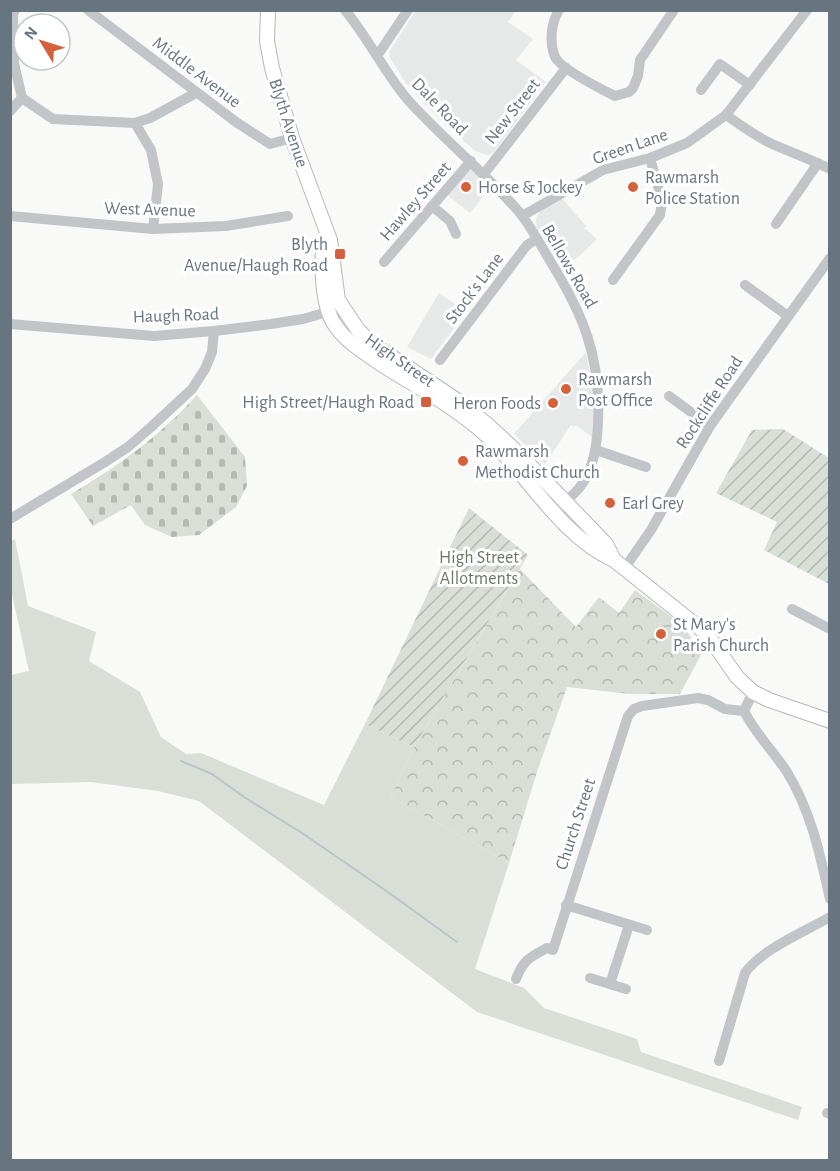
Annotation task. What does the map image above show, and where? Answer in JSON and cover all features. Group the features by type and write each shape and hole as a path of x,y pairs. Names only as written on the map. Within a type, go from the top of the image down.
{"main road":[{"name":"Blyth Avenue","path":"268,10 267,41 272,68 292,138 327,233"},
{"name":"High Street","path":"327,233 330,240 338,300 334,324 353,345 452,409 483,432 554,512 597,552 619,564 707,634 737,677 753,692"},
{"name":"High Street","path":"335,309 374,345 458,401 489,426 606,544 619,564"},
{"path":"753,692 778,704 830,721"}],"street":[{"path":"15,10 13,14 14,63 22,98 52,119 135,123 150,118 196,93"},
{"name":"Dale Road","path":"345,10 359,26 405,97 434,129 484,174 522,216"},
{"path":"377,56 408,10"},
{"path":"559,10 551,33 555,57 566,68 615,96 633,88 638,76 640,60 674,10"},
{"name":"Green Lane","path":"522,216 603,170 650,158 687,143 726,115 807,10"},
{"name":"Middle Avenue","path":"90,11 196,93 270,144 292,138"},
{"path":"701,90 720,64 750,85"},
{"name":"New Street","path":"484,174 566,68"},
{"path":"10,111 22,98"},
{"path":"726,115 746,130 830,170"},
{"path":"135,123 151,150 158,184 153,229"},
{"path":"613,280 660,215 662,201 650,158"},
{"name":"Hawley Street","path":"384,262 471,161"},
{"path":"776,224 818,163"},
{"path":"432,206 450,221 456,234"},
{"name":"West Avenue","path":"10,216 153,229 226,226 288,216"},
{"name":"Bellows Road","path":"522,216 571,296 589,337 597,383 596,450 580,486 554,512"},
{"name":"Stock's Lane","path":"440,360 527,246 537,239"},
{"name":"Rockcliffe Road","path":"619,564 651,530 710,426 830,258"},
{"path":"745,285 788,316"},
{"name":"Haugh Road","path":"10,324 154,336 214,331 303,319 335,309"},
{"path":"10,519 112,457 150,428 192,389 205,369 212,352 214,331"},
{"path":"669,396 710,426"},
{"path":"596,450 646,467"},
{"path":"792,609 830,629"},
{"path":"753,692 744,711 750,723 785,770 804,803 820,849 830,899"},
{"name":"Church Street","path":"516,979 521,966 530,957 547,948 553,950 628,716 634,709 642,706 698,698 708,700 725,709 744,711"},
{"path":"566,905 647,930"},
{"path":"719,1061 745,973 750,965 830,917"},
{"path":"610,984 629,925"},
{"path":"590,978 626,989"}],"shaded area":[{"path":"416,10 516,11 508,22 533,39 516,60 546,82 493,153 488,155 475,151 440,120 407,85 390,58 389,52"},
{"path":"465,170 471,170 492,185 470,213 445,193"},
{"path":"561,197 586,226 584,228 597,239 578,257 562,267 537,227 536,219 540,211"},
{"path":"439,293 466,312 431,359 407,347"},
{"path":"586,352 594,395 592,437 576,425 574,427 571,425 545,464 514,434"}],"green space":[{"path":"197,395 245,457 247,486 236,507 199,535 172,537 145,525 131,505 93,526 71,494 138,449 168,424"},
{"path":"783,429 829,458 829,584 764,550 777,522 716,493 752,430"},
{"name":"High Street Allotments","path":"469,508 528,555 414,747 365,724"},
{"path":"15,539 28,606 96,632 89,661 140,692 161,737 186,754 201,753 324,805 365,724 414,747 391,797 509,863 475,969 524,988 544,1008 637,1039 641,1052 802,1107 798,1120 477,1012 199,801 158,791 91,782 11,784 11,675 29,671 11,590 10,542"},
{"path":"520,569 576,627 599,597 619,613 635,590 684,626 701,655 680,694 630,694 567,687 537,772 509,863 391,797 414,747"}],"waterway":[{"path":"181,761 212,774 302,833 457,942"}],"place":[{"name":"Horse & Jockey","path":"466,187"},
{"name":"Rawmarsh Police Station","path":"633,187"},
{"name":"Blyth Avenue/Haugh Road","path":"340,254"},
{"name":"Rawmarsh Post Office","path":"566,389"},
{"name":"High Street/Haugh Road","path":"426,402"},
{"name":"Heron Foods","path":"553,403"},
{"name":"Rawmarsh Methodist Church","path":"463,461"},
{"name":"Earl Grey","path":"610,503"},
{"name":"St Mary's Parish Church","path":"661,634"}]}
